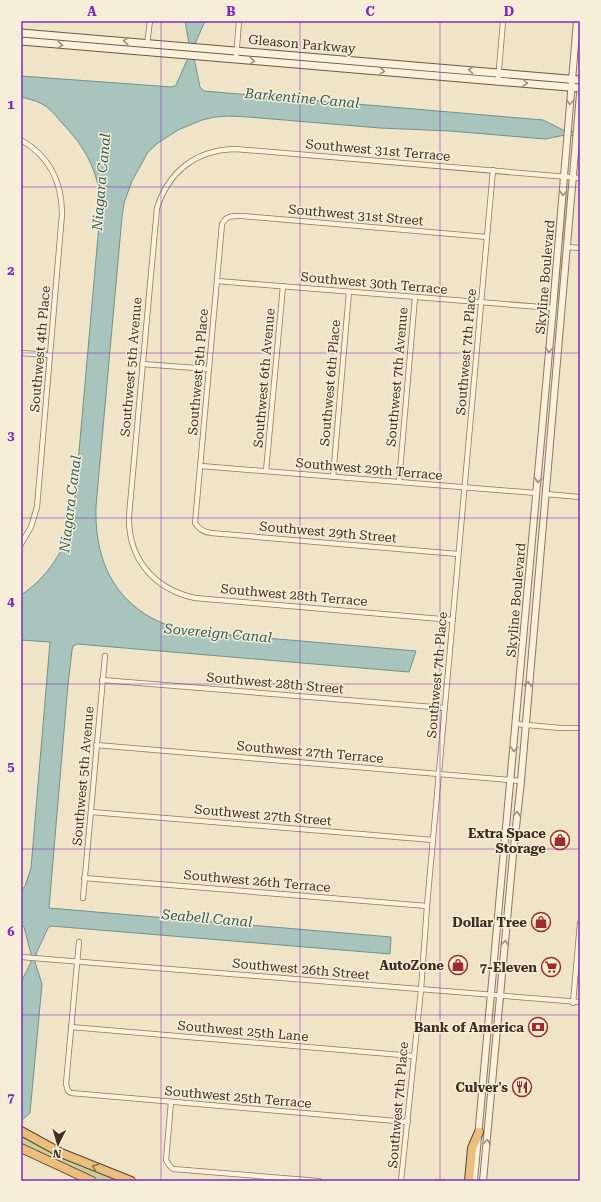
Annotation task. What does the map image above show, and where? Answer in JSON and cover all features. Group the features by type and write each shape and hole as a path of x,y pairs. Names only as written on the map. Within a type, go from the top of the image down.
{"highway":[{"path":"21,1131 61,1153 131,1181"},
{"path":"469,1181 472,1148 479,1132"},
{"path":"22,1148 92,1181"}],"main road":[{"name":"Gleason Parkway","path":"21,33 576,79"},
{"name":"Gleason Parkway","path":"21,41 580,88"}],"street":[{"path":"147,52 150,21"},
{"path":"236,59 239,21"},
{"path":"498,81 503,21"},
{"name":"Skyline Boulevard","path":"474,1181 553,308 568,122 572,87 576,79 577,21"},
{"name":"Skyline Boulevard","path":"483,1181 521,781 580,94"},
{"name":"Southwest 4th Place","path":"21,140 43,156 51,168 58,181 62,206 37,507 31,527 21,544"},
{"name":"Southwest 31st Terrace","path":"179,171 190,162 207,154 225,149 235,149 580,178"},
{"name":"Southwest 7th Place","path":"402,1181 421,990 427,906 493,170"},
{"name":"Southwest 5th Avenue","path":"144,568 134,550 130,536 129,523 142,364 157,208 164,190 179,171"},
{"name":"Southwest 31st Street","path":"224,219 229,216 242,216 487,237"},
{"name":"Southwest 5th Place","path":"198,528 196,523 222,224 224,219"},
{"path":"558,246 580,248"},
{"name":"Southwest 30th Terrace","path":"217,281 553,308"},
{"name":"Southwest 6th Avenue","path":"266,471 283,286"},
{"name":"Southwest 6th Place","path":"333,477 349,292"},
{"name":"Southwest 7th Avenue","path":"399,482 415,297"},
{"path":"553,308 562,309"},
{"path":"21,353 50,355"},
{"path":"142,364 209,369"},
{"name":"Southwest 29th Terrace","path":"201,466 536,494"},
{"path":"536,494 580,497"},
{"name":"Southwest 29th Street","path":"198,528 205,532 211,533 458,554"},
{"name":"Southwest 28th Terrace","path":"144,568 154,579 165,587 176,593 195,598 453,620"},
{"name":"Southwest 5th Avenue","path":"83,898 104,656"},
{"name":"Southwest 28th Street","path":"102,680 445,708"},
{"path":"516,724 580,728"},
{"name":"Southwest 27th Terrace","path":"96,745 521,781"},
{"name":"Southwest 27th Street","path":"90,812 433,840"},
{"name":"Southwest 26th Terrace","path":"84,878 427,906"},
{"path":"573,1003 580,923"},
{"path":"71,1027 78,942"},
{"name":"Southwest 26th Street","path":"22,957 573,1003 580,1002"},
{"name":"Southwest 25th Lane","path":"71,1027 414,1056"},
{"name":"Southwest 25th Terrace","path":"71,1027 66,1084 68,1091 75,1094 408,1122"},
{"path":"171,1102 166,1160 173,1169 319,1181"}],"green space":[{"path":"568,183 570,184 566,238 563,241 566,189"},
{"path":"562,255 564,260 560,302 557,304 556,300 560,257"},
{"path":"21,1136 72,1163 117,1181 102,1181 69,1167 21,1142"}],"water":[{"name":"Niagara Canal","path":"185,21 205,21 195,44 194,58 200,87 204,91 543,120 565,131 580,132 580,136 565,135 545,139 229,116 202,120 178,130 158,143 148,152 132,181 124,203 96,506 100,550 107,569 116,586 129,601 145,614 164,624 186,631 416,651 409,672 77,644 73,646 68,684 49,908 391,937 390,954 51,926 48,928 36,954 35,962 42,984 30,1113 22,1120 21,1129 21,982 31,962 31,954 24,927 21,924 21,891 25,886 31,868 50,642 21,640 21,595 31,588 47,572 54,562 65,542 73,520 101,202 96,179 89,159 77,141 53,112 42,104 21,97 21,76 172,87 176,85 188,58 189,44"}],"place":[{"name":"Extra Space Storage","path":"560,840"},
{"name":"Dollar Tree","path":"541,922"},
{"name":"AutoZone","path":"458,965"},
{"name":"7-Eleven","path":"551,967"},
{"name":"Bank of America","path":"538,1027"},
{"name":"Culver's","path":"522,1087"}],"water label":[{"name":"Barkentine Canal","path":"302,98"},
{"name":"Sovereign Canal","path":"218,633"},
{"name":"Seabell Canal","path":"207,918"}]}
